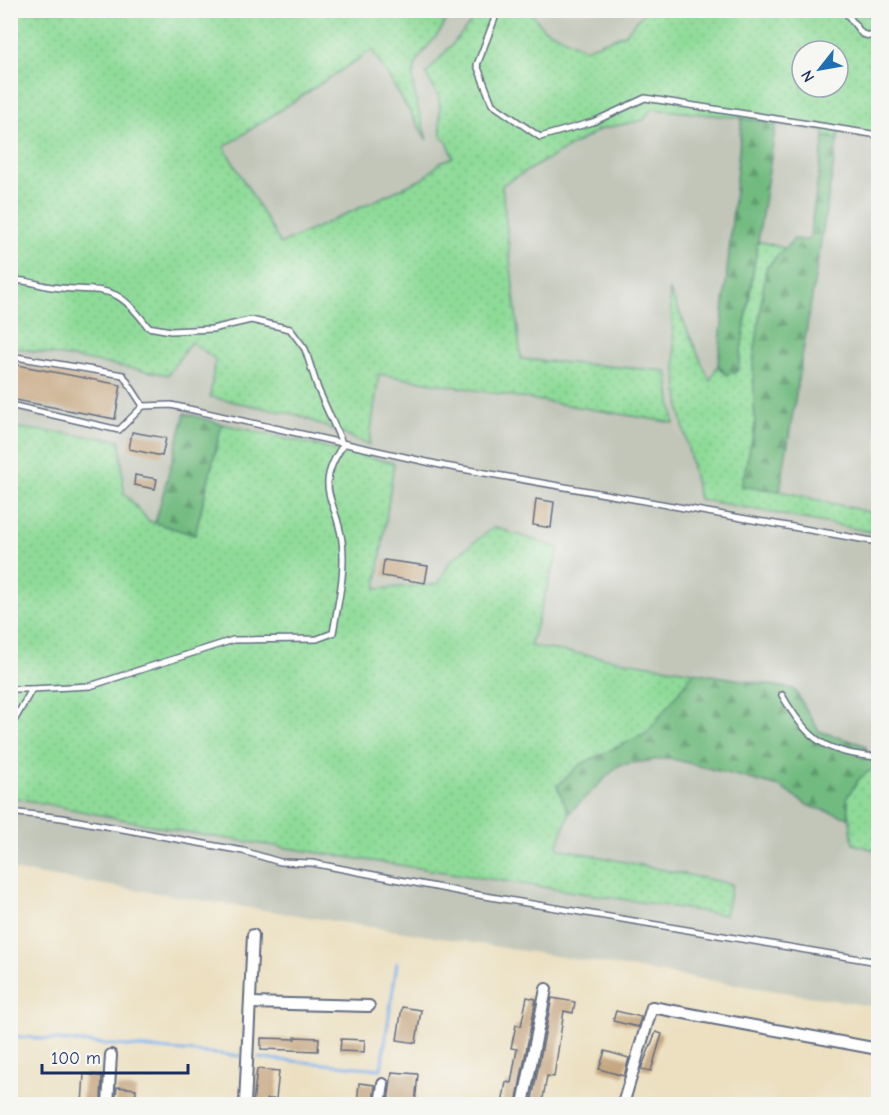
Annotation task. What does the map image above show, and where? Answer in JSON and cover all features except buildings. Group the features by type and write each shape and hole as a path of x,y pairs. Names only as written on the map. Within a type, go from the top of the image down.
{"street":[{"path":"245,1104 253,935"},
{"path":"523,1104 546,989"},
{"path":"250,1003 369,1006"},
{"path":"622,1104 652,1007 879,1049"},
{"path":"108,1104 111,1055"},
{"path":"380,1104 382,1084"}],"lane":[{"path":"498,10 477,65 492,104 540,136 593,122 645,98 879,135"},
{"path":"844,10 862,34 879,38"},
{"path":"10,280 22,279 51,287 114,292 136,310 148,327 171,331 212,328 251,320 290,329 305,349 318,389 343,445"},
{"path":"10,359 16,357 123,375 143,406"},
{"path":"10,405 119,430 143,406 171,405 343,445 456,468 879,542"},
{"path":"10,689 90,686 233,640 318,639 333,633 341,580 342,540 328,496 330,465 343,445"},
{"path":"10,728 32,689"},
{"path":"782,695 815,740 847,755 879,757"},
{"path":"10,812 62,818 243,850 280,862 312,863 467,893 879,962"}],"shaded area":[{"path":"10,11 878,11 878,1007 11,870"}],"green space":[{"path":"840,10 878,17 878,136 839,129 838,138 824,137 825,131 742,118 651,109 644,120 601,129 502,185 521,359 667,371 674,423 379,374 369,445 298,415 210,397 215,359 191,342 168,375 11,347 10,11 449,11 443,26 421,55 414,70 414,90 427,140 372,50 224,147 281,244 424,178 441,162 453,157 448,143 441,136 439,98 426,74 481,11 530,11 543,28 585,49 625,34 645,11"},
{"path":"742,118 776,124 738,370 727,375 718,365"},
{"path":"824,137 838,138 780,491 741,486 755,428 753,366 766,268 794,239 809,240"},
{"path":"758,241 784,248 766,268 753,366 755,428 741,486 780,491 878,514 878,533 699,499 680,412 669,289 710,381 718,365 721,371 735,373 738,370"},
{"path":"185,413 222,424 195,535 155,523"},
{"path":"222,424 394,463 376,589 438,584 451,560 494,527 559,548 530,646 694,672 651,731 557,786 569,813 557,848 732,884 725,915 190,833 11,797 11,427 120,440 124,493 149,521 195,535"},
{"path":"694,672 794,689 819,731 864,745 878,765 860,778 847,797 849,818 809,806 780,787 669,758 619,765 569,813 557,786 581,764 647,733"},
{"path":"878,765 878,851 853,844 847,797 860,778"}],"waterway":[{"path":"259,1058 381,1069 397,963"},
{"path":"10,1036 241,1056"}]}
